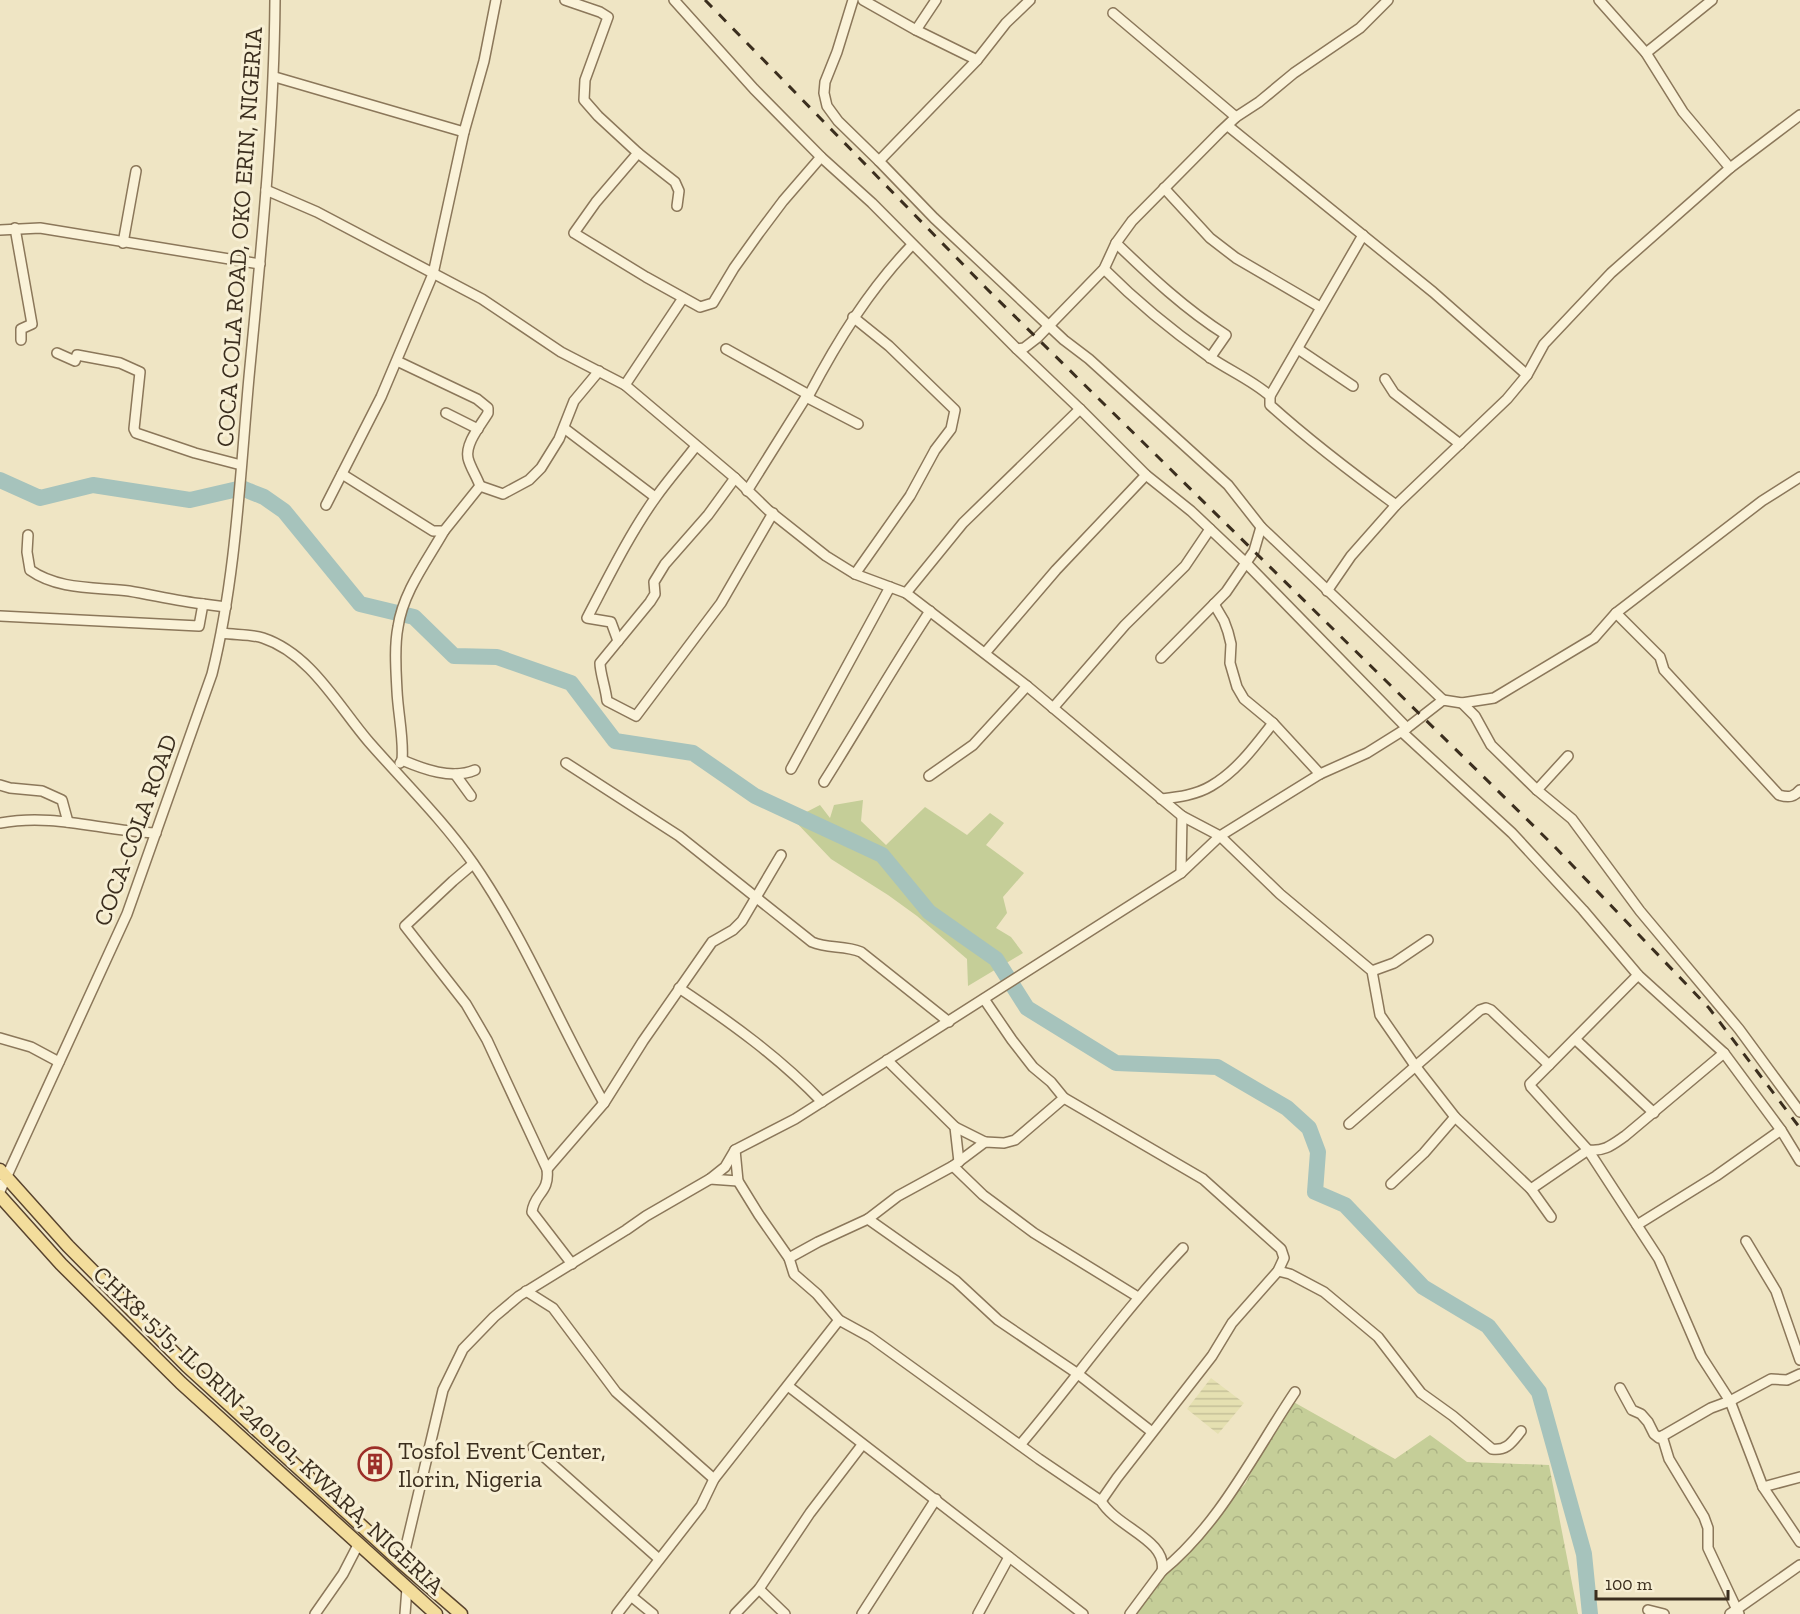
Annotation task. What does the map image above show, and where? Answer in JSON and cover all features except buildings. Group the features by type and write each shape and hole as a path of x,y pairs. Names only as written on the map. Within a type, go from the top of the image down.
{"main road":[{"name":"CHX8+5J5, ILORIN 240101, KWARA, NIGERIA","path":"3,1174 139,1320 402,1563 461,1614"},
{"name":"CHX8+5J5, ILORIN 240101, KWARA, NIGERIA","path":"0,1196 62,1264 181,1383 436,1614"}],"street":[{"name":"COCA COLA ROAD, OKO ERIN, NIGERIA","path":"240,478 275,77 275,0"},
{"path":"326,505 381,397 433,274 464,132 484,61 496,0"},
{"path":"565,0 608,17 585,80 584,100 638,153 675,182 679,191 677,206"},
{"path":"674,0 754,89 821,157 872,203 1017,350 1146,475 1191,511 1246,563 1404,730 1512,833 1583,910 1638,975 1724,1053 1781,1130 1800,1161"},
{"path":"853,0 825,82 824,93 827,106 838,122 934,218 1064,340 1089,359 1227,485 1261,527 1443,700 1462,703 1494,698 1594,638 1616,613 1762,501 1800,477"},
{"path":"863,0 916,30 977,60"},
{"path":"916,30 936,0"},
{"path":"879,161 977,60 1006,23 1030,0"},
{"path":"1017,350 1024,348 1050,325 1104,269 1116,243 1132,221 1236,117 1360,28 1388,0"},
{"path":"1599,0 1646,53 1683,112 1730,168"},
{"path":"1646,53 1712,0"},
{"path":"1113,13 1236,117"},
{"path":"275,77 464,132"},
{"path":"1327,591 1351,556 1396,505 1507,399 1527,375 1544,344 1611,273 1730,168 1800,115"},
{"path":"1228,126 1432,292 1527,375"},
{"path":"638,153 574,233 700,307 713,303 734,268 765,225 821,157"},
{"path":"123,243 136,171"},
{"path":"1164,188 1210,238 1236,258 1320,307"},
{"path":"266,190 317,212 482,299 561,352 625,385 826,556 855,574 906,593 1027,686 1182,816 1220,836 1280,894 1372,971 1380,1015 1416,1066 1455,1117 1531,1189 1551,1217"},
{"path":"15,228 32,324 21,329 21,340"},
{"path":"0,230 40,228 260,264"},
{"path":"1363,235 1270,396 1270,405 1329,456 1396,505"},
{"path":"1116,243 1165,290 1209,325 1226,335 1210,357"},
{"path":"747,491 808,396 853,317 886,273 912,245"},
{"path":"1104,269 1136,299 1210,357 1263,389 1270,396"},
{"path":"625,385 682,298"},
{"path":"853,317 889,346 955,410 951,429 935,450 910,496 855,574"},
{"path":"726,349 858,424"},
{"path":"1298,349 1353,386"},
{"path":"57,353 75,362 77,355 120,363 140,372 134,429 136,433 195,453 241,465"},
{"path":"397,361 488,408 488,413 471,441 468,459 480,486 503,494 529,480 542,468 564,428 574,401 599,371"},
{"path":"1385,379 1394,393 1460,444"},
{"path":"906,593 963,523 1080,409"},
{"path":"446,413 478,429"},
{"path":"564,428 656,498"},
{"path":"618,641 611,622 587,618 616,561 656,498 696,446"},
{"path":"342,474 433,531 444,531"},
{"path":"985,653 1056,570 1146,475"},
{"path":"735,477 708,515 665,564 654,582 655,594 600,663 600,672 605,680 607,701 636,716 721,603 773,513"},
{"name":"COCA-COLA ROAD","path":"0,1191 3,1174 59,1062 127,914 212,674 222,633 233,561 240,478"},
{"path":"394,770 402,760 403,749 397,681 397,629 402,609 412,585 444,531 480,486"},
{"path":"1161,658 1226,592 1254,551 1261,527"},
{"path":"1053,708 1125,626 1185,566 1210,529"},
{"path":"28,535 27,552 30,570 42,579 226,607"},
{"path":"791,769 890,587"},
{"path":"0,616 199,626 203,604"},
{"path":"1214,604 1228,632 1231,644 1230,663 1237,687 1244,699 1273,723 1320,774"},
{"path":"824,782 870,709 890,672 930,611"},
{"path":"1616,613 1660,657 1664,670 1779,795 1788,797 1796,795 1800,790"},
{"path":"222,633 261,637 279,645 301,661 341,704 368,740 447,829 473,864 505,915 555,1008 579,1060 604,1103"},
{"path":"929,776 973,745 1027,686"},
{"path":"402,1563 443,1390 463,1349 494,1317 526,1291 710,1179 725,1167 735,1150 795,1119 949,1022 1014,978 1181,873 1220,836 1320,774 1367,753 1404,730 1443,700"},
{"path":"1462,703 1476,716 1491,745 1537,790 1572,819 1640,911 1739,1029 1800,1112"},
{"path":"1161,799 1187,796 1211,786 1243,760 1273,723"},
{"path":"1537,790 1568,756"},
{"path":"402,760 423,769 455,774 475,770"},
{"path":"566,763 679,836 812,942 823,947 852,948 861,952 949,1022"},
{"path":"455,774 471,796"},
{"path":"0,785 42,791 62,800 68,822"},
{"path":"1181,873 1182,816"},
{"path":"0,823 25,819 68,822 156,834"},
{"path":"547,1170 604,1103 679,987 712,942 733,930 742,921 782,855"},
{"path":"473,864 405,926 466,1004 487,1040 547,1170 548,1184 535,1200 532,1212 572,1264"},
{"path":"1372,971 1394,963 1428,940"},
{"path":"1638,975 1530,1084 1588,1150 1659,1259 1701,1356 1730,1401 1763,1487 1800,1542"},
{"path":"679,987 736,1026 797,1076 822,1102"},
{"path":"984,999 1033,1067 1051,1082 1064,1098 1203,1179 1281,1250 1284,1258 1278,1271 1232,1323 1188,1388 1101,1501"},
{"path":"1349,1124 1480,1010 1486,1008 1491,1010 1549,1065"},
{"path":"0,1038 31,1047 59,1062"},
{"path":"1575,1039 1654,1113"},
{"path":"1531,1189 1588,1150 1599,1151 1607,1148 1654,1113 1724,1053"},
{"path":"887,1060 955,1127 985,1142 1004,1143 1015,1140 1064,1098"},
{"path":"1391,1184 1424,1153 1455,1117"},
{"path":"955,1127 956,1164 983,1195 1034,1233 1137,1298"},
{"path":"1637,1225 1716,1176 1781,1130"},
{"path":"789,1258 868,1219 898,1196 956,1164 985,1142"},
{"path":"735,1150 738,1181 789,1258 794,1274 817,1294 839,1320 870,1337 1101,1501 1116,1519 1156,1547 1162,1556 1164,1564 1162,1571"},
{"path":"710,1179 738,1181"},
{"path":"868,1219 956,1281 998,1320 1078,1374 1152,1432"},
{"path":"1746,1242 1776,1291 1800,1360"},
{"path":"1020,1445 1137,1298 1183,1248"},
{"path":"1278,1271 1290,1274 1324,1292 1378,1337 1421,1393 1454,1416 1492,1449 1500,1450 1509,1447 1521,1431"},
{"path":"526,1291 553,1308 616,1392 714,1479"},
{"path":"617,1614 701,1506 714,1479 839,1320"},
{"path":"1620,1388 1632,1410 1641,1414 1659,1438 1711,1408 1730,1401 1771,1379 1786,1380 1800,1374"},
{"path":"788,1386 1083,1614"},
{"path":"1130,1614 1162,1571 1178,1559 1214,1517 1296,1392"},
{"path":"1662,1436 1669,1460 1704,1517 1708,1528 1708,1548 1735,1613 1800,1565"},
{"path":"735,1614 759,1589 810,1513 862,1445"},
{"path":"533,1447 659,1559"},
{"path":"1763,1487 1800,1477"},
{"path":"862,1614 936,1499"},
{"path":"315,1614 343,1574 359,1543"},
{"path":"978,1614 1009,1557"},
{"path":"405,1614 407,1588"},
{"path":"759,1589 785,1614"},
{"path":"631,1596 653,1614"},
{"path":"1648,1610 1664,1614"}],"shaded area":[{"path":"1211,1378 1244,1403 1218,1434 1187,1409"}],"green space":[{"path":"863,800 861,821 886,845 925,807 967,835 990,813 1004,823 986,845 1024,873 1003,897 1007,913 996,928 1011,937 1023,953 968,986 967,959 917,916 831,859 793,819 820,805 830,818 834,805"},
{"path":"1290,1400 1395,1459 1430,1435 1467,1462 1549,1465 1578,1614 1131,1614 1162,1571 1245,1484"}],"waterway":[{"path":"0,480 40,498 93,485 190,500 242,488 264,497 284,511 360,604 414,617 454,656 497,657 571,683 615,741 693,753 755,796 882,855 929,912 996,959 1027,1008 1116,1063 1217,1067 1287,1108 1309,1128 1318,1152 1315,1192 1345,1205 1423,1287 1488,1326 1539,1392 1584,1554 1590,1614"}],"railway":[{"path":"705,0 987,289 1553,845 1709,1008 1800,1128"}],"place":[{"name":"Tosfol Event Center, Ilorin, Nigeria","path":"375,1464"}]}
